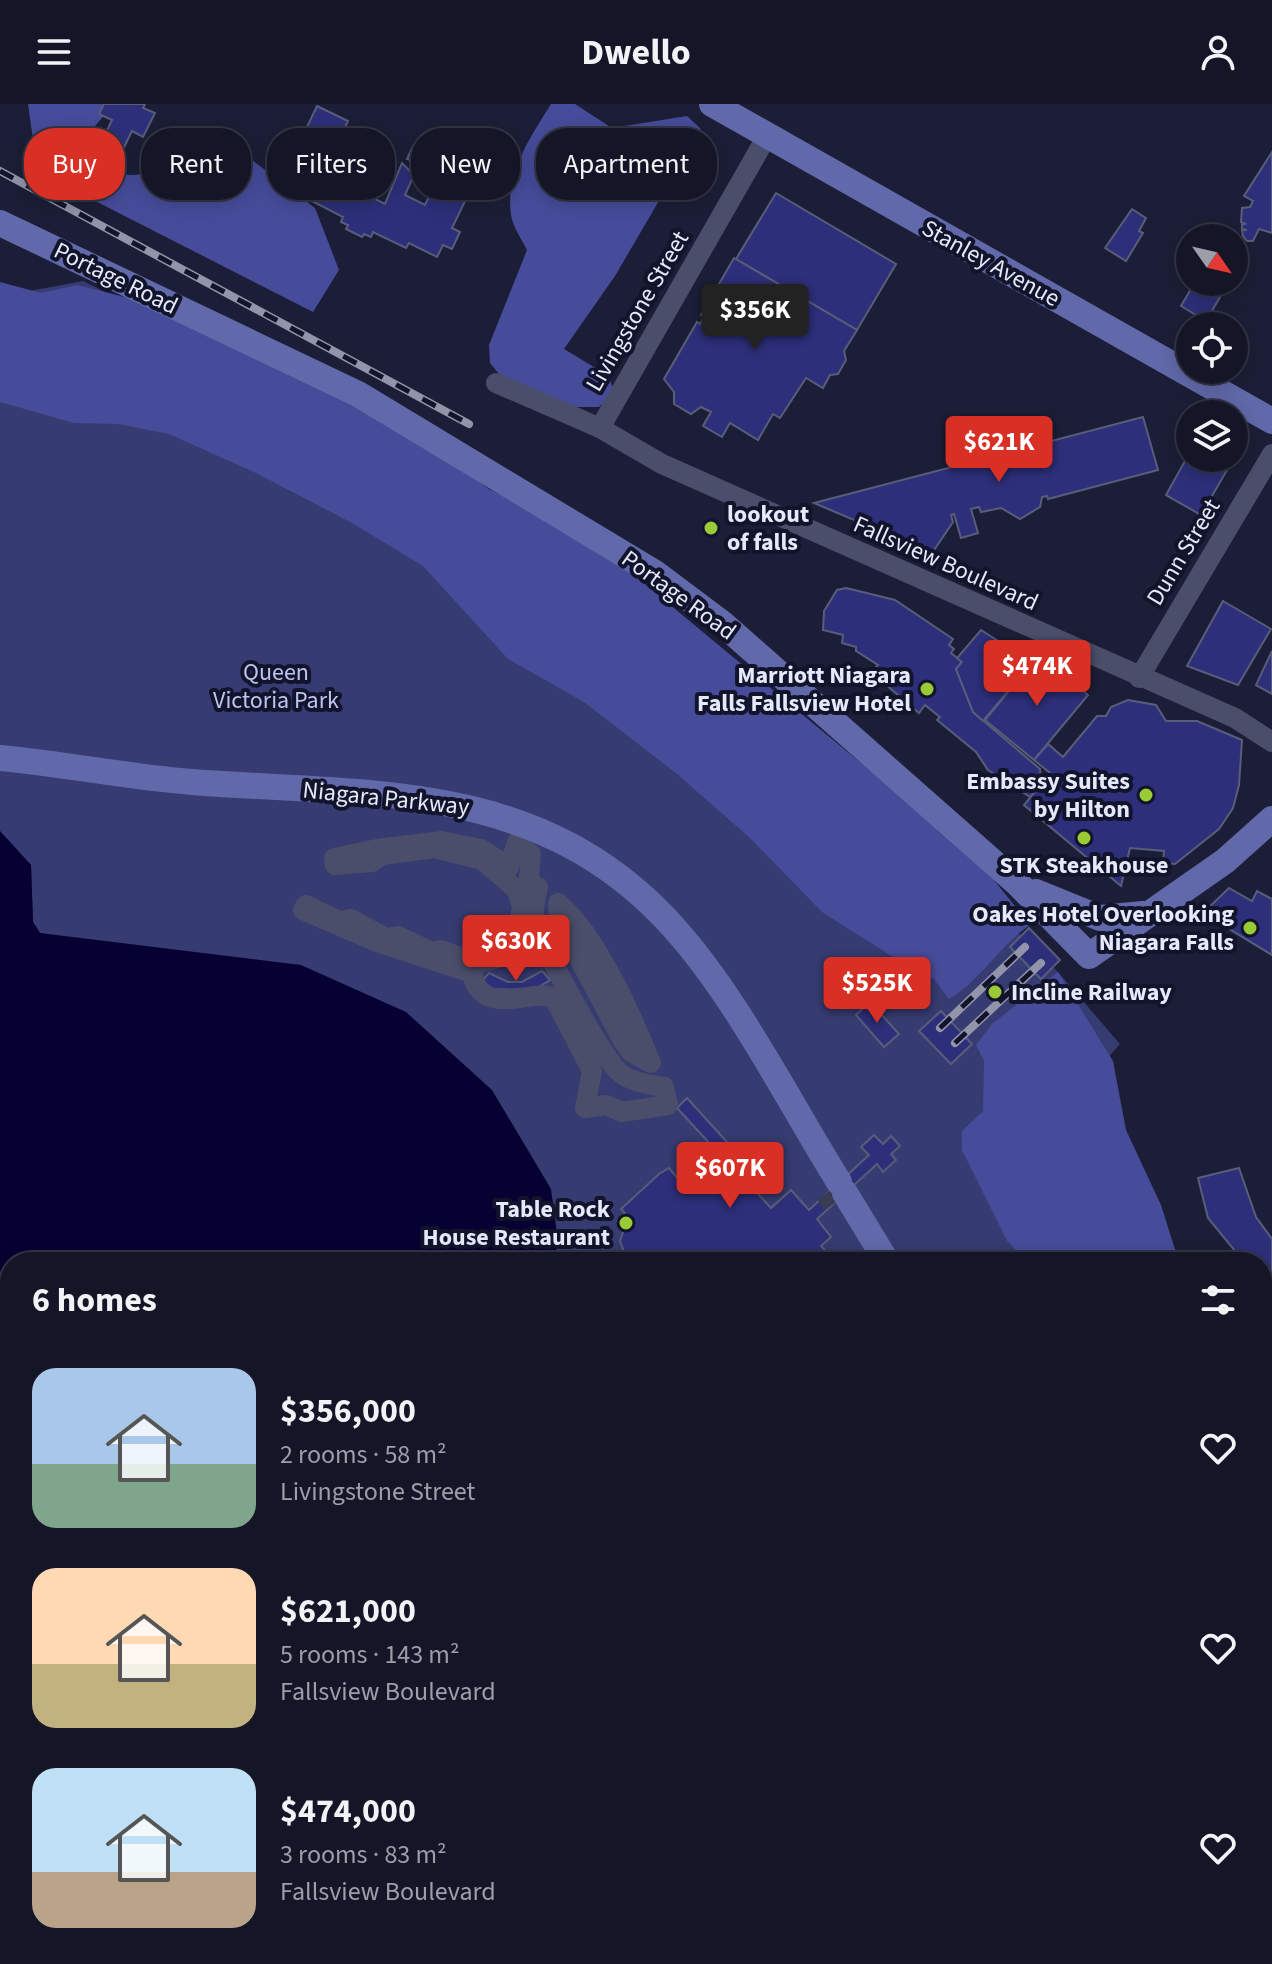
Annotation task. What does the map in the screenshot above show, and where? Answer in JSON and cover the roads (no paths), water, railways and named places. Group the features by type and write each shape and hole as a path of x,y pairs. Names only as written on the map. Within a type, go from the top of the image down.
{"main road":[{"name":"Stanley Avenue","path":"712,104 1272,421"},
{"name":"Portage Road","path":"0,223 358,394 655,573 723,624 1018,884 1089,956 1225,861 1272,819"},
{"name":"Niagara Parkway","path":"0,758 187,781 425,798 487,810 540,830 625,882 679,934 715,982 837,1192 865,1252"},
{"name":"Niagara Parkway","path":"0,774 168,795 421,813 485,826 567,860 626,901 677,954 880,1252"},
{"path":"1018,884 1078,912 1100,918 1148,913"}],"street":[{"name":"Livingstone Street","path":"600,428 767,136"},
{"name":"Fallsview Boulevard","path":"496,383 600,428 662,464 1235,718 1263,733 1272,742"},
{"name":"Dunn Street","path":"1139,678 1272,454"},
{"path":"442,841 481,849 509,867 517,842 526,849 531,854 529,877 534,888 538,887 534,905 536,926 608,1059 620,1073 664,1087 668,1105 622,1112 606,1105 585,1108 592,1071 554,998 543,994 512,1001 492,997 475,985 472,973 377,942 303,910 306,905 339,921 351,919 386,938 398,936 432,952 442,950 484,964 510,948 520,928 521,901 510,880 482,860 435,848 382,855 372,862 335,865 334,858 442,841"},
{"path":"558,903 577,918 637,1027 651,1063 627,1048 559,921 558,903"}],"tunnel":[{"path":"828,1192 835,1203"}],"railway":[{"path":"0,171 469,424"},
{"path":"940,1028 1025,947"},
{"path":"955,1043 1041,963"}],"place":[{"name":"lookout of falls","path":"711,528"},
{"name":"Marriott Niagara Falls Fallsview Hotel","path":"927,689"},
{"name":"Embassy Suites by Hilton","path":"1146,795"},
{"name":"STK Steakhouse","path":"1084,838"},
{"name":"Oakes Hotel Overlooking Niagara Falls","path":"1250,928"},
{"name":"Incline Railway","path":"995,992"},
{"name":"Table Rock House Restaurant","path":"626,1223"}],"park label":[{"name":"Queen Victoria Park","path":"276,686"}]}
